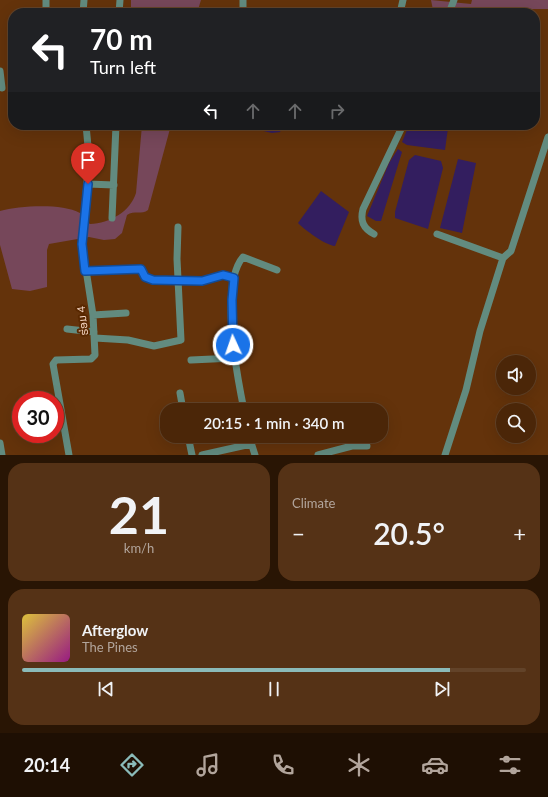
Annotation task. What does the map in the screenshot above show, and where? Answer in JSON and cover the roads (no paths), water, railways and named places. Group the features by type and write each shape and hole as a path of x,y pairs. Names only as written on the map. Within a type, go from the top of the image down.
{"street":[{"path":"0,71 2,88"},
{"name":"ຮ່ອມ 4","path":"69,455 53,364 56,360 91,360 94,355 95,335 93,315 82,244 88,184 89,156 86,130"},
{"path":"112,218 116,130"},
{"path":"374,234 362,224 361,217 363,209 401,130"},
{"path":"445,455 466,390 480,331 504,258 511,252 548,137"},
{"path":"88,184 114,185"},
{"path":"67,330 154,346 181,340 177,259 178,227"},
{"path":"437,234 504,258"},
{"path":"243,403 234,358 232,319 234,278 243,257 278,270"},
{"path":"85,271 141,269 145,277 153,280 202,281 223,275 234,278"},
{"path":"93,315 126,314"},
{"path":"191,360 234,358"},
{"path":"180,393 182,403"},
{"path":"0,443 2,455"},
{"path":"189,443 192,455"},
{"path":"202,455 251,444 255,455"},
{"path":"318,455 352,446 367,446"}]}
